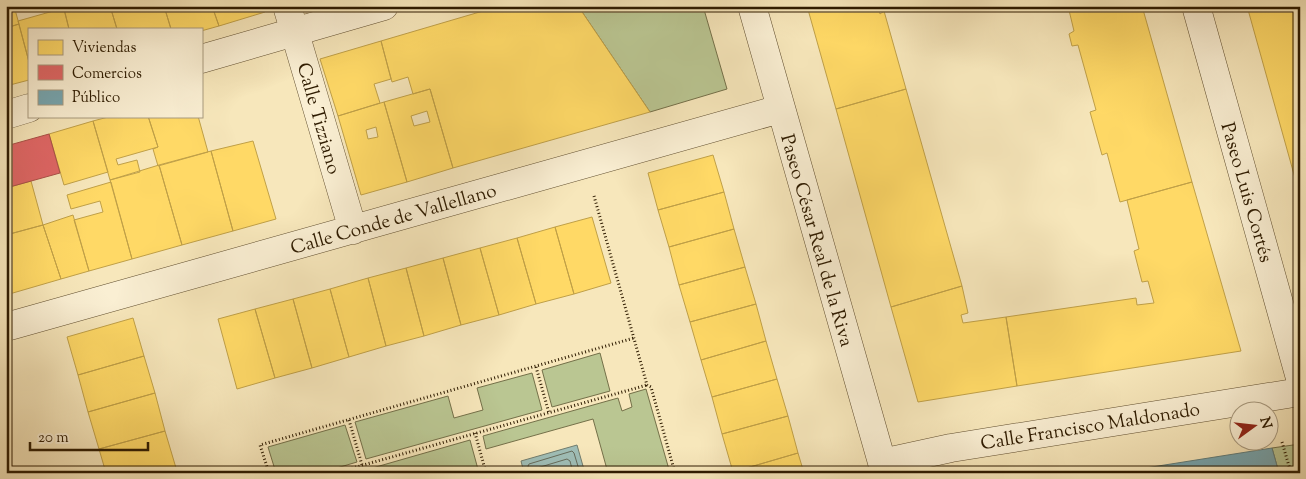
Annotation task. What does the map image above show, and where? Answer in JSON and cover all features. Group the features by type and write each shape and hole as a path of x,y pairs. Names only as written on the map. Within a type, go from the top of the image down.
{"street":[{"name":"Calle Tizziano","path":"287,6 352,230"},
{"path":"202,59 384,6"},
{"name":"Paseo César Real de la Riva","path":"752,6 883,468"},
{"name":"Paseo Luis Cortés","path":"1196,6 1300,378"},
{"path":"6,115 28,108"},
{"name":"Calle Conde de Vallellano","path":"6,327 780,109"},
{"name":"Calle Francisco Maldonado","path":"883,468 951,448 1300,392"}],"path":[{"path":"592,189 647,385 651,387 675,473"},
{"path":"269,473 260,445 634,338"},
{"path":"536,367 548,413"},
{"path":"335,473 647,385"},
{"path":"349,420 362,465"},
{"path":"475,434 486,473"},
{"path":"1282,442 1291,473"}],"green space":[{"path":"578,6 703,6 727,89 650,112"},
{"path":"600,353 610,391 552,407 542,370"},
{"path":"532,373 542,410 366,459 355,422 448,396 454,418 483,410 477,388"},
{"path":"646,389 670,473 608,473 593,419 486,449 483,436 618,398 622,411 632,407 629,394"},
{"path":"345,425 357,462 320,473 276,473 268,447"},
{"path":"470,440 479,473 355,473"},
{"path":"1300,444 1300,473 1279,473 1273,452 1278,452 1278,447"}],"water":[{"path":"577,445 585,473 524,473 521,461"}],"building: Viviendas":[{"path":"6,6 14,6 19,24 6,28"},
{"path":"63,6 83,6 84,10 100,6 110,6 117,28 69,28"},
{"path":"110,6 164,6 171,28 117,28"},
{"path":"164,6 212,6 219,26 202,31 202,28 171,28"},
{"path":"212,6 263,6 265,12 219,26"},
{"path":"500,6 578,6 650,112 453,168 430,89 413,94 408,77 392,82 381,41"},
{"path":"807,6 878,6 880,14 884,11 906,89 836,109"},
{"path":"1068,6 1142,6 1192,182 1120,202 1107,153 1102,155 1090,112 1096,110 1078,45 1072,46 1069,34 1074,31"},
{"path":"1247,6 1300,6 1300,196"},
{"path":"64,8 69,28 28,28 28,58 18,21"},
{"path":"19,24 28,58 28,80 6,86 6,28"},
{"path":"381,41 391,79 374,84 380,103 338,116 320,59"},
{"path":"430,89 453,168 407,182 384,102","holes":["427,111 430,122 414,126 411,116"]},
{"path":"906,89 962,286 891,307 836,109"},
{"path":"384,102 407,182 361,195 338,116","holes":["376,127 378,137 368,139 366,130"]},
{"path":"104,118 149,118 158,147 116,159 118,165 137,160 140,172 110,180 93,121"},
{"path":"149,118 199,118 208,152 158,166 153,149 158,147"},
{"path":"93,121 108,172 64,185 49,134"},
{"path":"253,141 276,219 233,231 211,151"},
{"path":"211,151 233,231 182,245 159,165"},
{"path":"713,155 724,192 658,210 648,173"},
{"path":"159,165 182,245 132,259 110,180"},
{"path":"31,181 43,225 6,235 6,188"},
{"path":"111,182 132,259 89,271 74,220 103,212 100,201 71,209 67,195"},
{"path":"1192,182 1241,351 1017,386 1006,317 1136,298 1137,305 1154,303 1148,281 1142,282 1134,251 1139,249 1127,200"},
{"path":"724,192 734,229 669,247 658,210"},
{"path":"73,215 89,271 61,279 43,225"},
{"path":"592,217 611,283 574,294 555,227"},
{"path":"43,225 61,279 6,295 6,235"},
{"path":"555,227 574,294 536,304 517,238"},
{"path":"734,229 745,267 679,285 669,247"},
{"path":"517,238 536,304 499,315 480,248"},
{"path":"480,248 499,315 461,325 443,258"},
{"path":"443,258 461,325 424,336 406,268"},
{"path":"745,267 756,304 690,322 679,285"},
{"path":"406,268 424,336 386,346 368,278"},
{"path":"368,278 386,346 349,357 330,289"},
{"path":"962,286 968,313 961,315 963,323 1006,317 1017,386 918,402 891,307"},
{"path":"330,289 349,357 312,368 293,299"},
{"path":"293,299 312,368 275,378 255,309"},
{"path":"756,304 766,341 701,360 690,322"},
{"path":"255,309 275,378 237,389 218,319"},
{"path":"133,318 144,356 78,375 67,337"},
{"path":"766,341 777,379 712,397 701,360"},
{"path":"144,356 155,393 88,412 78,375"},
{"path":"777,379 788,416 722,434 712,397"},
{"path":"155,393 165,431 99,449 88,412"},
{"path":"788,416 798,453 733,472 722,434"},
{"path":"165,431 176,468 159,473 106,473 99,449"},
{"path":"798,453 804,473 733,473 733,472"},
{"path":"176,468 177,473 159,473"}],"building: Comercios":[{"path":"49,134 60,173 6,188 6,146"}],"building: Público":[{"path":"1247,452 1273,452 1279,473 1114,473"}]}
